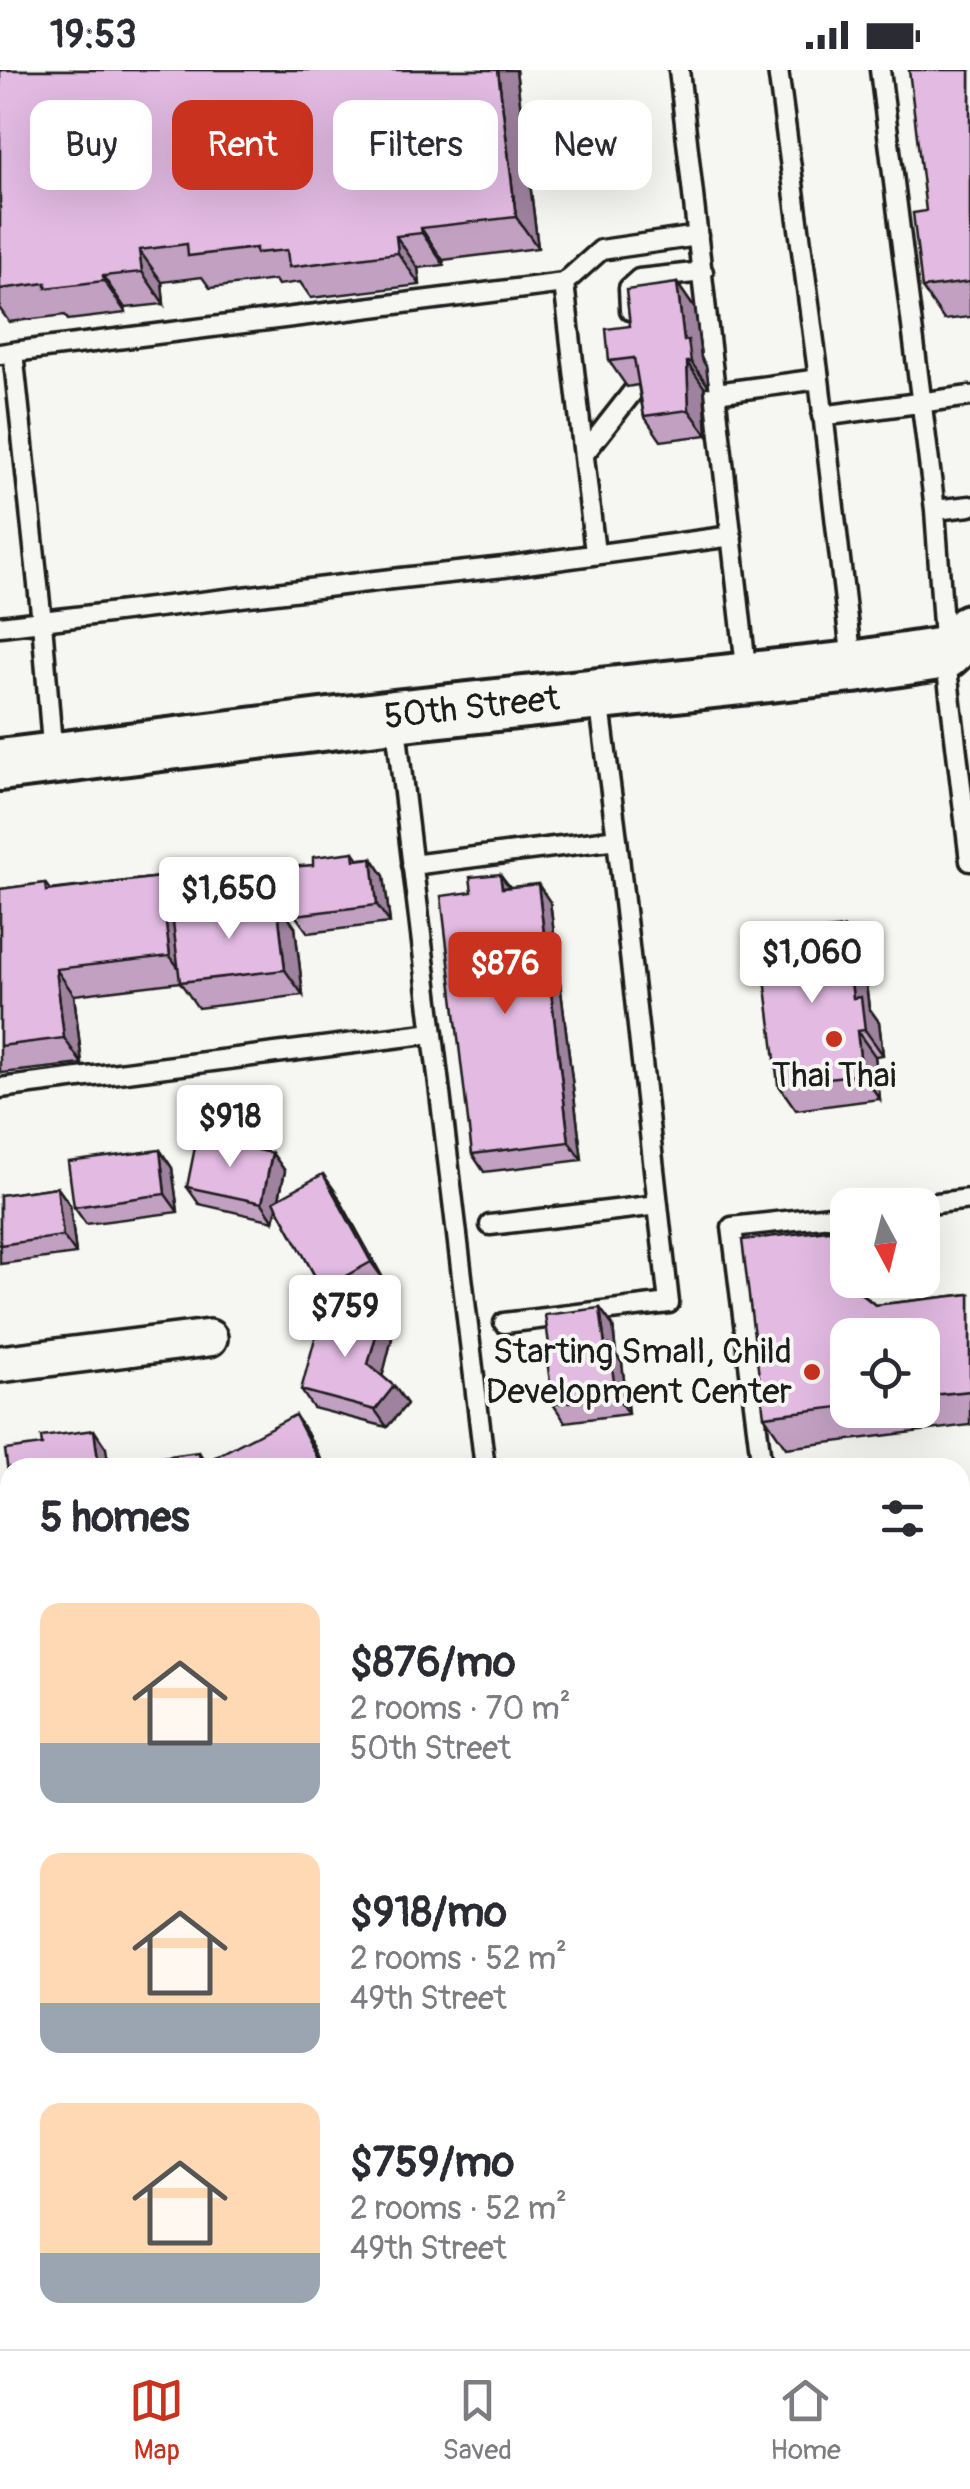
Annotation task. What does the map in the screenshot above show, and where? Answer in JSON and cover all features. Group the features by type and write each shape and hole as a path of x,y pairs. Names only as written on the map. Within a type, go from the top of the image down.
{"main road":[{"name":"50th Street","path":"0,764 394,716 852,667 962,650"}],"street":[{"path":"0,1364 209,1338"}],"lane":[{"path":"678,70 747,677"},
{"path":"778,70 852,667"},
{"path":"880,70 935,510 962,650 970,861"},
{"path":"53,758 42,622 6,353 564,283 600,250 698,236"},
{"path":"631,320 628,288 639,279 703,272"},
{"path":"564,283 595,553"},
{"path":"716,393 819,379"},
{"path":"584,454 638,386"},
{"path":"822,416 970,396"},
{"path":"935,510 970,506"},
{"path":"0,626 732,536"},
{"path":"504,1324 669,1302 598,693"},
{"path":"394,716 484,1458"},
{"path":"412,865 617,839"},
{"path":"0,1088 433,1033"},
{"path":"940,1203 970,1199"},
{"path":"490,1225 658,1205"},
{"path":"761,1458 732,1227 830,1216"}],"building":[{"path":"0,70 498,70 516,217 421,228 422,233 396,236 398,253 289,267 287,250 256,253 256,248 188,256 187,244 139,250 142,272 46,288 46,283 0,289"},
{"path":"909,70 970,70 970,282 922,288 913,213 926,211"},
{"path":"677,283 684,341 688,340 691,362 687,362 689,410 644,416 634,358 609,361 606,329 630,326 626,290"},
{"path":"354,852 355,860 372,858 377,905 295,915 289,867 313,865 313,857"},
{"path":"500,874 502,888 538,884 569,1142 472,1154 441,896 472,892 470,877"},
{"path":"160,877 170,956 56,969 64,1038 0,1046 0,889 45,883 46,891"},
{"path":"277,901 285,970 180,982 172,914"},
{"name":"Thai Thai","path":"844,928 853,998 861,997 865,1030 857,1031 862,1074 778,1084 760,938"},
{"path":"197,1137 272,1153 262,1203 187,1187"},
{"path":"160,1150 165,1194 74,1207 68,1162"},
{"path":"323,1174 371,1262 322,1289 274,1201"},
{"path":"57,1187 63,1236 0,1245 0,1195"},
{"path":"830,1230 830,1298 866,1298 875,1305 970,1294 970,1391 940,1394 940,1318 830,1318 830,1408 764,1416 742,1240"},
{"path":"324,1305 380,1321 368,1364 394,1386 375,1410 301,1390"},
{"path":"600,1308 616,1396 553,1404 545,1315"},
{"path":"295,1415 318,1458 216,1458"},
{"path":"94,1430 98,1458 6,1458 5,1450 42,1445 41,1437"},
{"path":"199,1452 200,1458 154,1458"}],"place":[{"name":"Thai Thai","path":"834,1039"},
{"name":"Starting Small, Child Development Center","path":"812,1372"}]}
